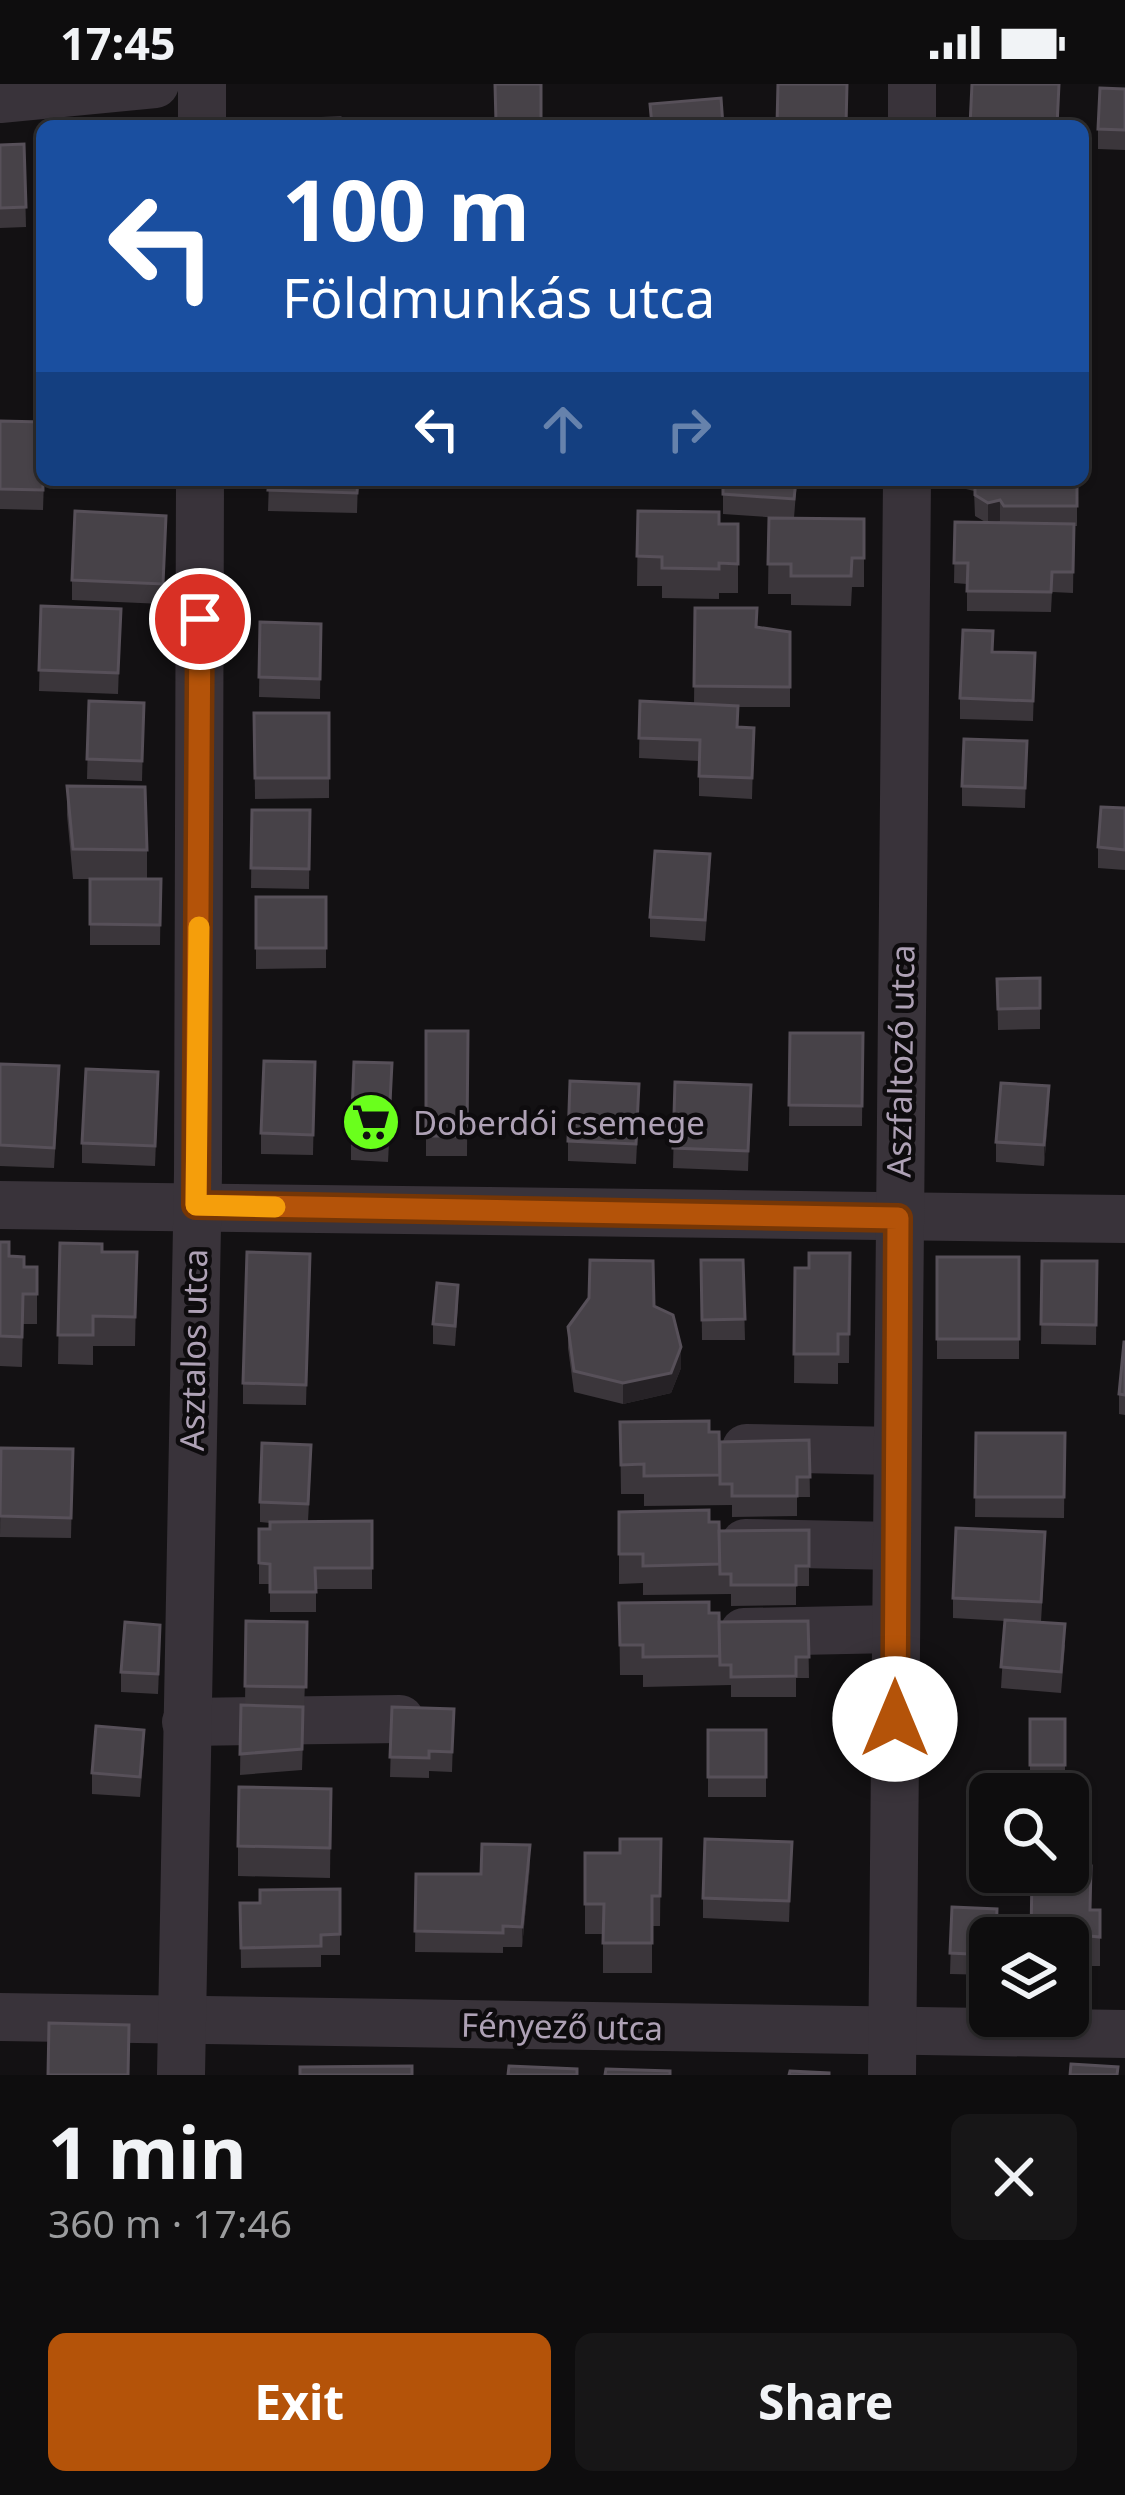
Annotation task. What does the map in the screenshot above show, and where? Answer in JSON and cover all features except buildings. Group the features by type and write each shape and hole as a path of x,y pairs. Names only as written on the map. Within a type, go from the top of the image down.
{"street":[{"path":"0,99 155,84"},
{"path":"202,84 202,120"},
{"path":"911,120 912,84"},
{"name":"Asztalos utca","path":"182,2075 196,1205 200,486"},
{"name":"Aszfaltozó utca","path":"892,2054 907,486"},
{"path":"0,1205 1125,1219"},
{"path":"737,1448 897,1451"},
{"path":"728,1543 896,1546"},
{"path":"727,1632 895,1629"},
{"path":"186,1722 400,1719"},
{"name":"Fényező utca","path":"0,2018 182,2019 892,2054 1125,2034"}],"slow traffic":[{"path":"199,927 196,1205 275,1207"}],"place":[{"name":"Doberdói csemege","path":"371,1122"}],"route":[{"path":"200,619 196,1205 898,1218 895,1719"}]}
